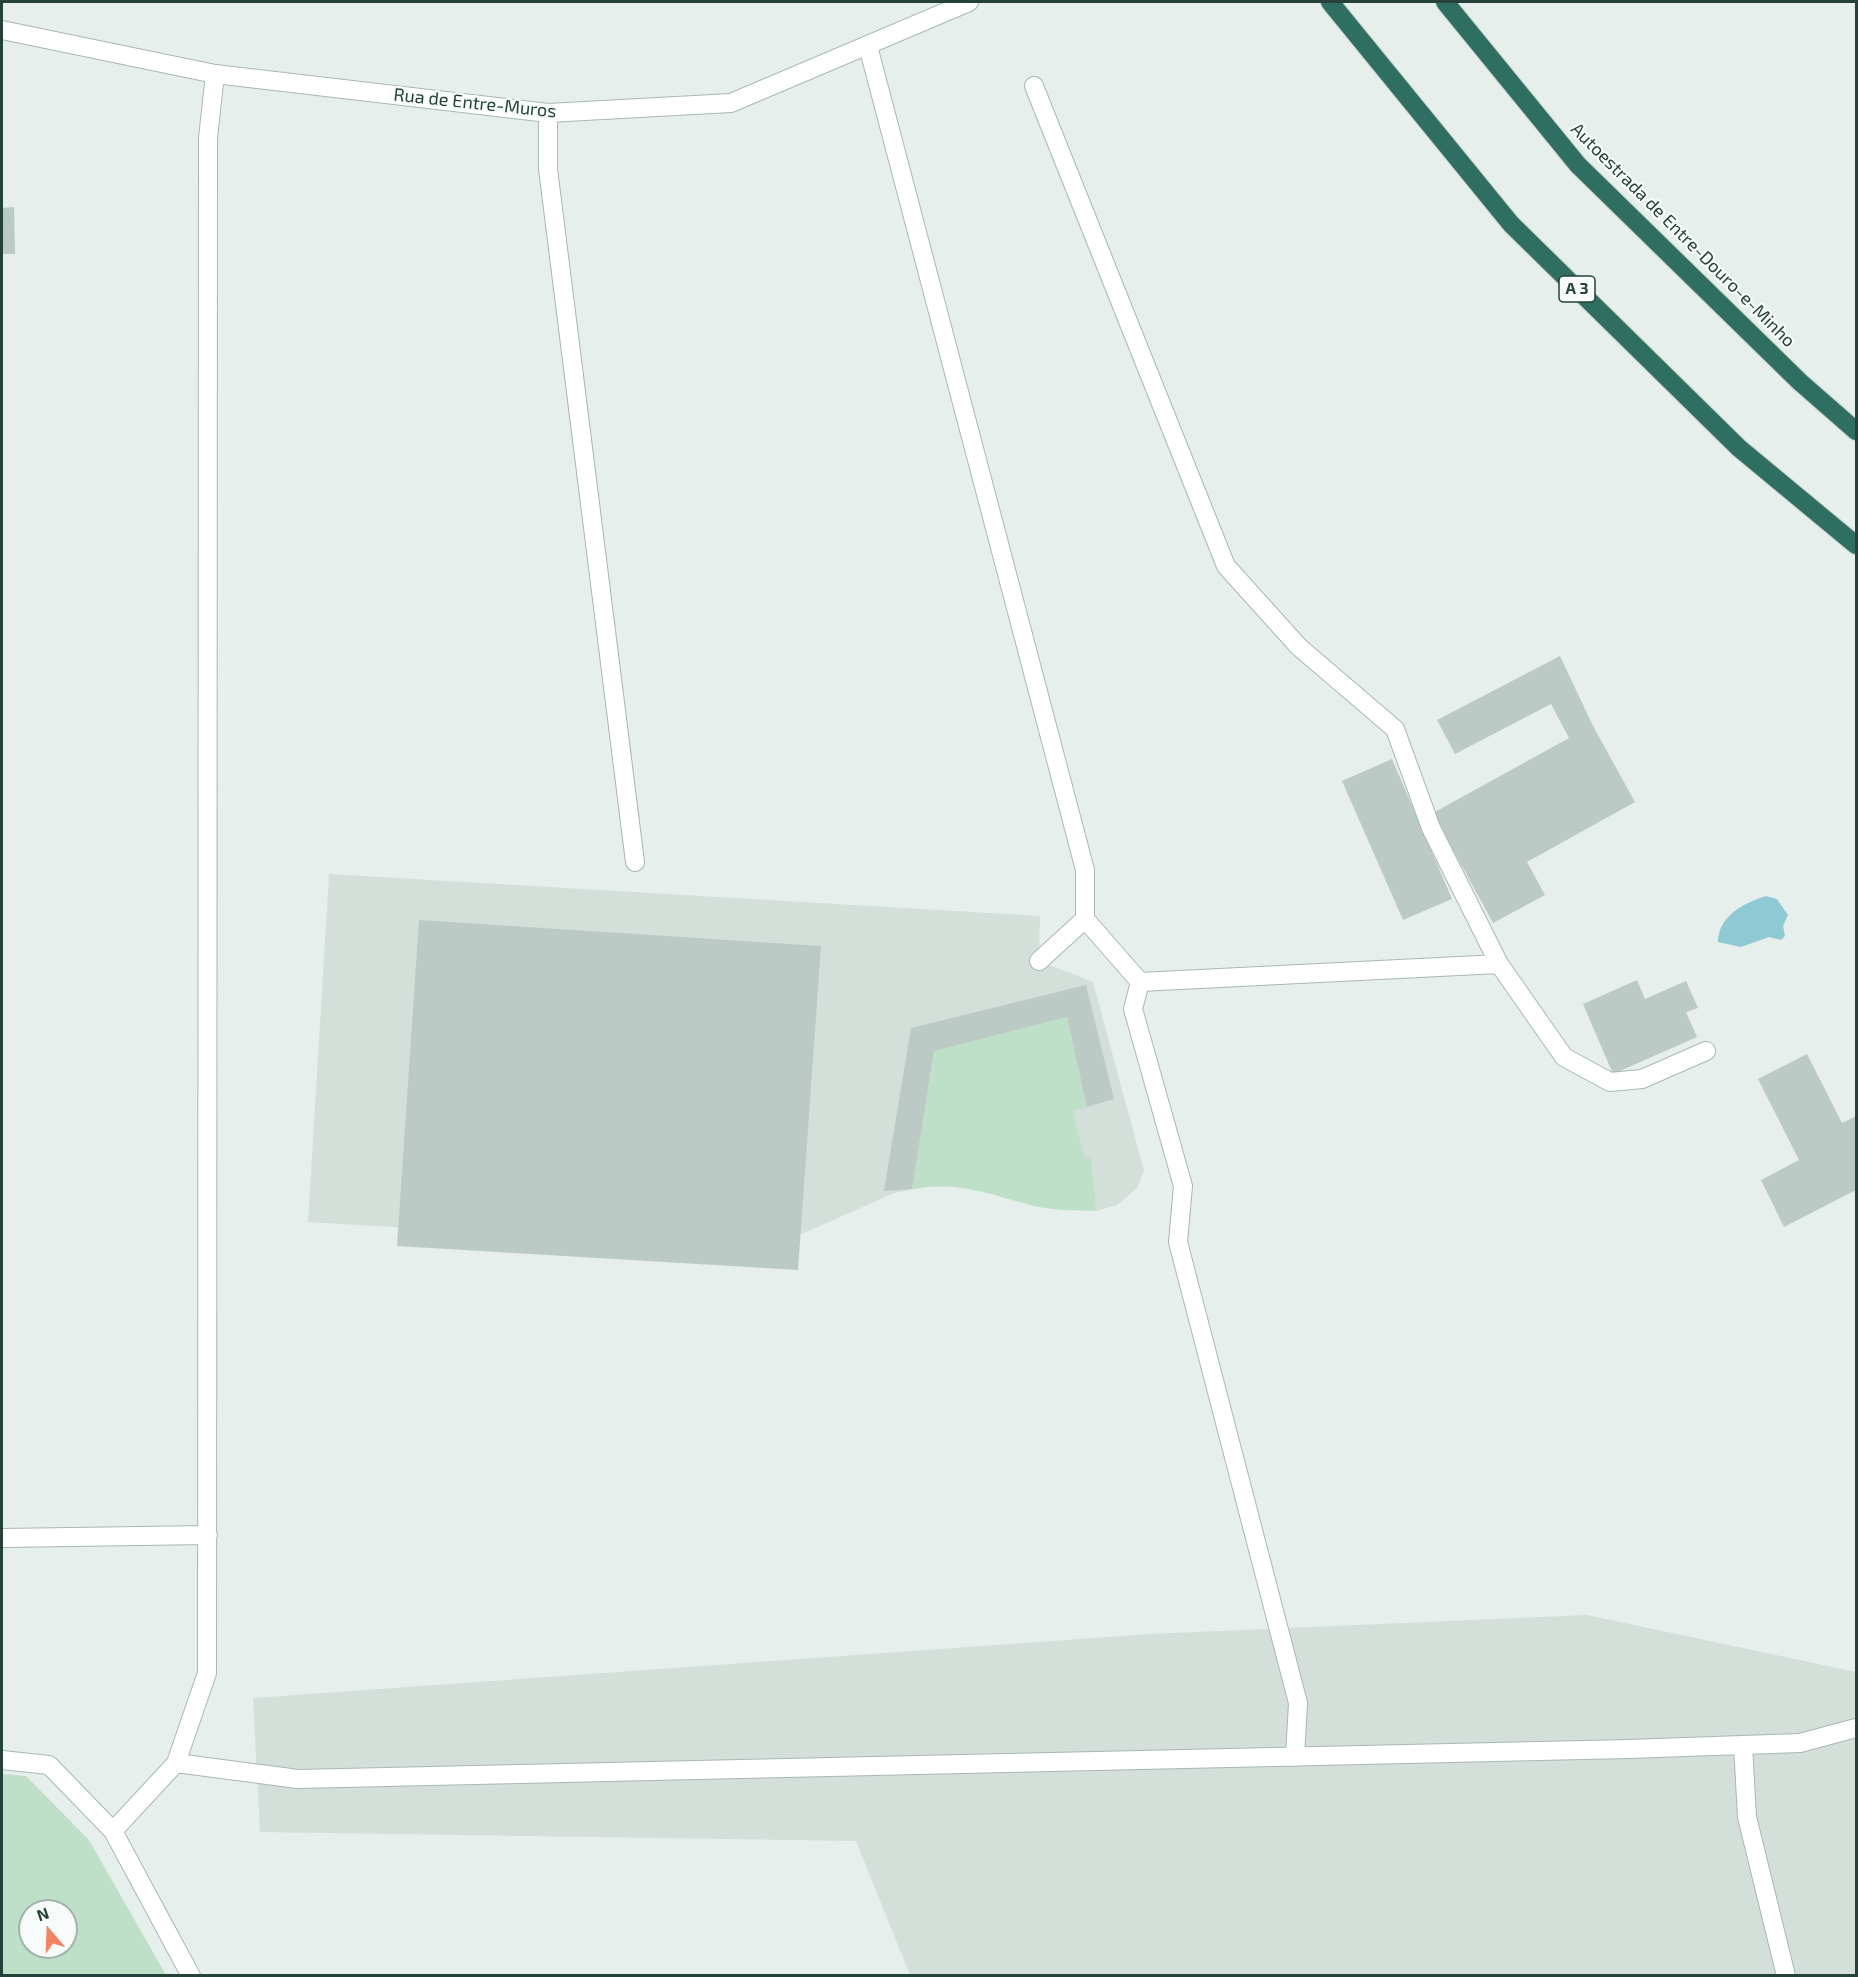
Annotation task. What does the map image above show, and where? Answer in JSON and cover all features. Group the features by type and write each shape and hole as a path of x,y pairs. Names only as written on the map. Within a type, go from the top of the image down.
{"highway":[{"name":"A 3","path":"1330,2 1511,224 1739,448 1857,545"},
{"name":"Autoestrada de Entre-Douro-e-Minho","path":"1445,2 1578,165 1800,382 1857,431"}],"street":[{"name":"Rua de Entre-Muros","path":"2,30 215,74 548,113 731,103 969,2"},
{"path":"868,46 1085,870 1085,919 1140,982"},
{"path":"113,1831 176,1763 207,1673 207,138 215,74"},
{"path":"1034,87 1226,566 1299,647 1395,729 1431,828 1499,964 1564,1057 1610,1082 1642,1079 1706,1051"},
{"path":"548,113 548,169 635,862"},
{"path":"1039,961 1085,919"},
{"path":"1140,982 1499,964"},
{"path":"1140,982 1133,1009 1183,1186 1178,1242 1298,1703 1295,1757"},
{"path":"2,1538 208,1535"},
{"path":"176,1763 298,1779 1743,1745 1800,1743 1857,1728"},
{"path":"1743,1745 1747,1817 1786,1976"},
{"path":"2,1760 49,1765 113,1831 191,1976"}],"shaded area":[{"path":"329,874 1040,916 1039,961 1093,982 1144,1171 1137,1188 1117,1205 1096,1211 1033,1206 1004,1196 942,1184 894,1193 768,1249 308,1222"},
{"path":"1587,1615 1856,1672 1856,1975 910,1975 856,1841 260,1832 253,1698 1150,1634"}],"green space":[{"path":"1067,1017 1087,1107 1073,1111 1085,1159 1091,1158 1096,1211 1047,1208 959,1187 912,1189 934,1051"},
{"path":"2,1774 26,1776 89,1840 166,1975 2,1975"}],"water":[{"path":"1766,896 1777,899 1788,915 1783,926 1785,936 1781,940 1769,937 1741,947 1718,942 1722,925 1733,912"}],"building":[{"path":"14,207 15,254 2,254 2,208"},
{"path":"1560,656 1593,726 1635,802 1527,862 1545,895 1493,923 1433,813 1569,738 1551,704 1455,754 1437,720"},
{"path":"1392,759 1452,899 1403,920 1342,781"},
{"path":"419,920 821,946 798,1270 397,1246"},
{"path":"1637,980 1645,999 1686,981 1698,1008 1686,1012 1697,1037 1613,1074 1583,1004"},
{"path":"1086,985 1114,1099 1087,1107 1067,1017 934,1051 912,1189 884,1191 911,1028"},
{"path":"1807,1054 1842,1123 1856,1116 1856,1190 1784,1227 1761,1180 1799,1160 1758,1079"}]}
